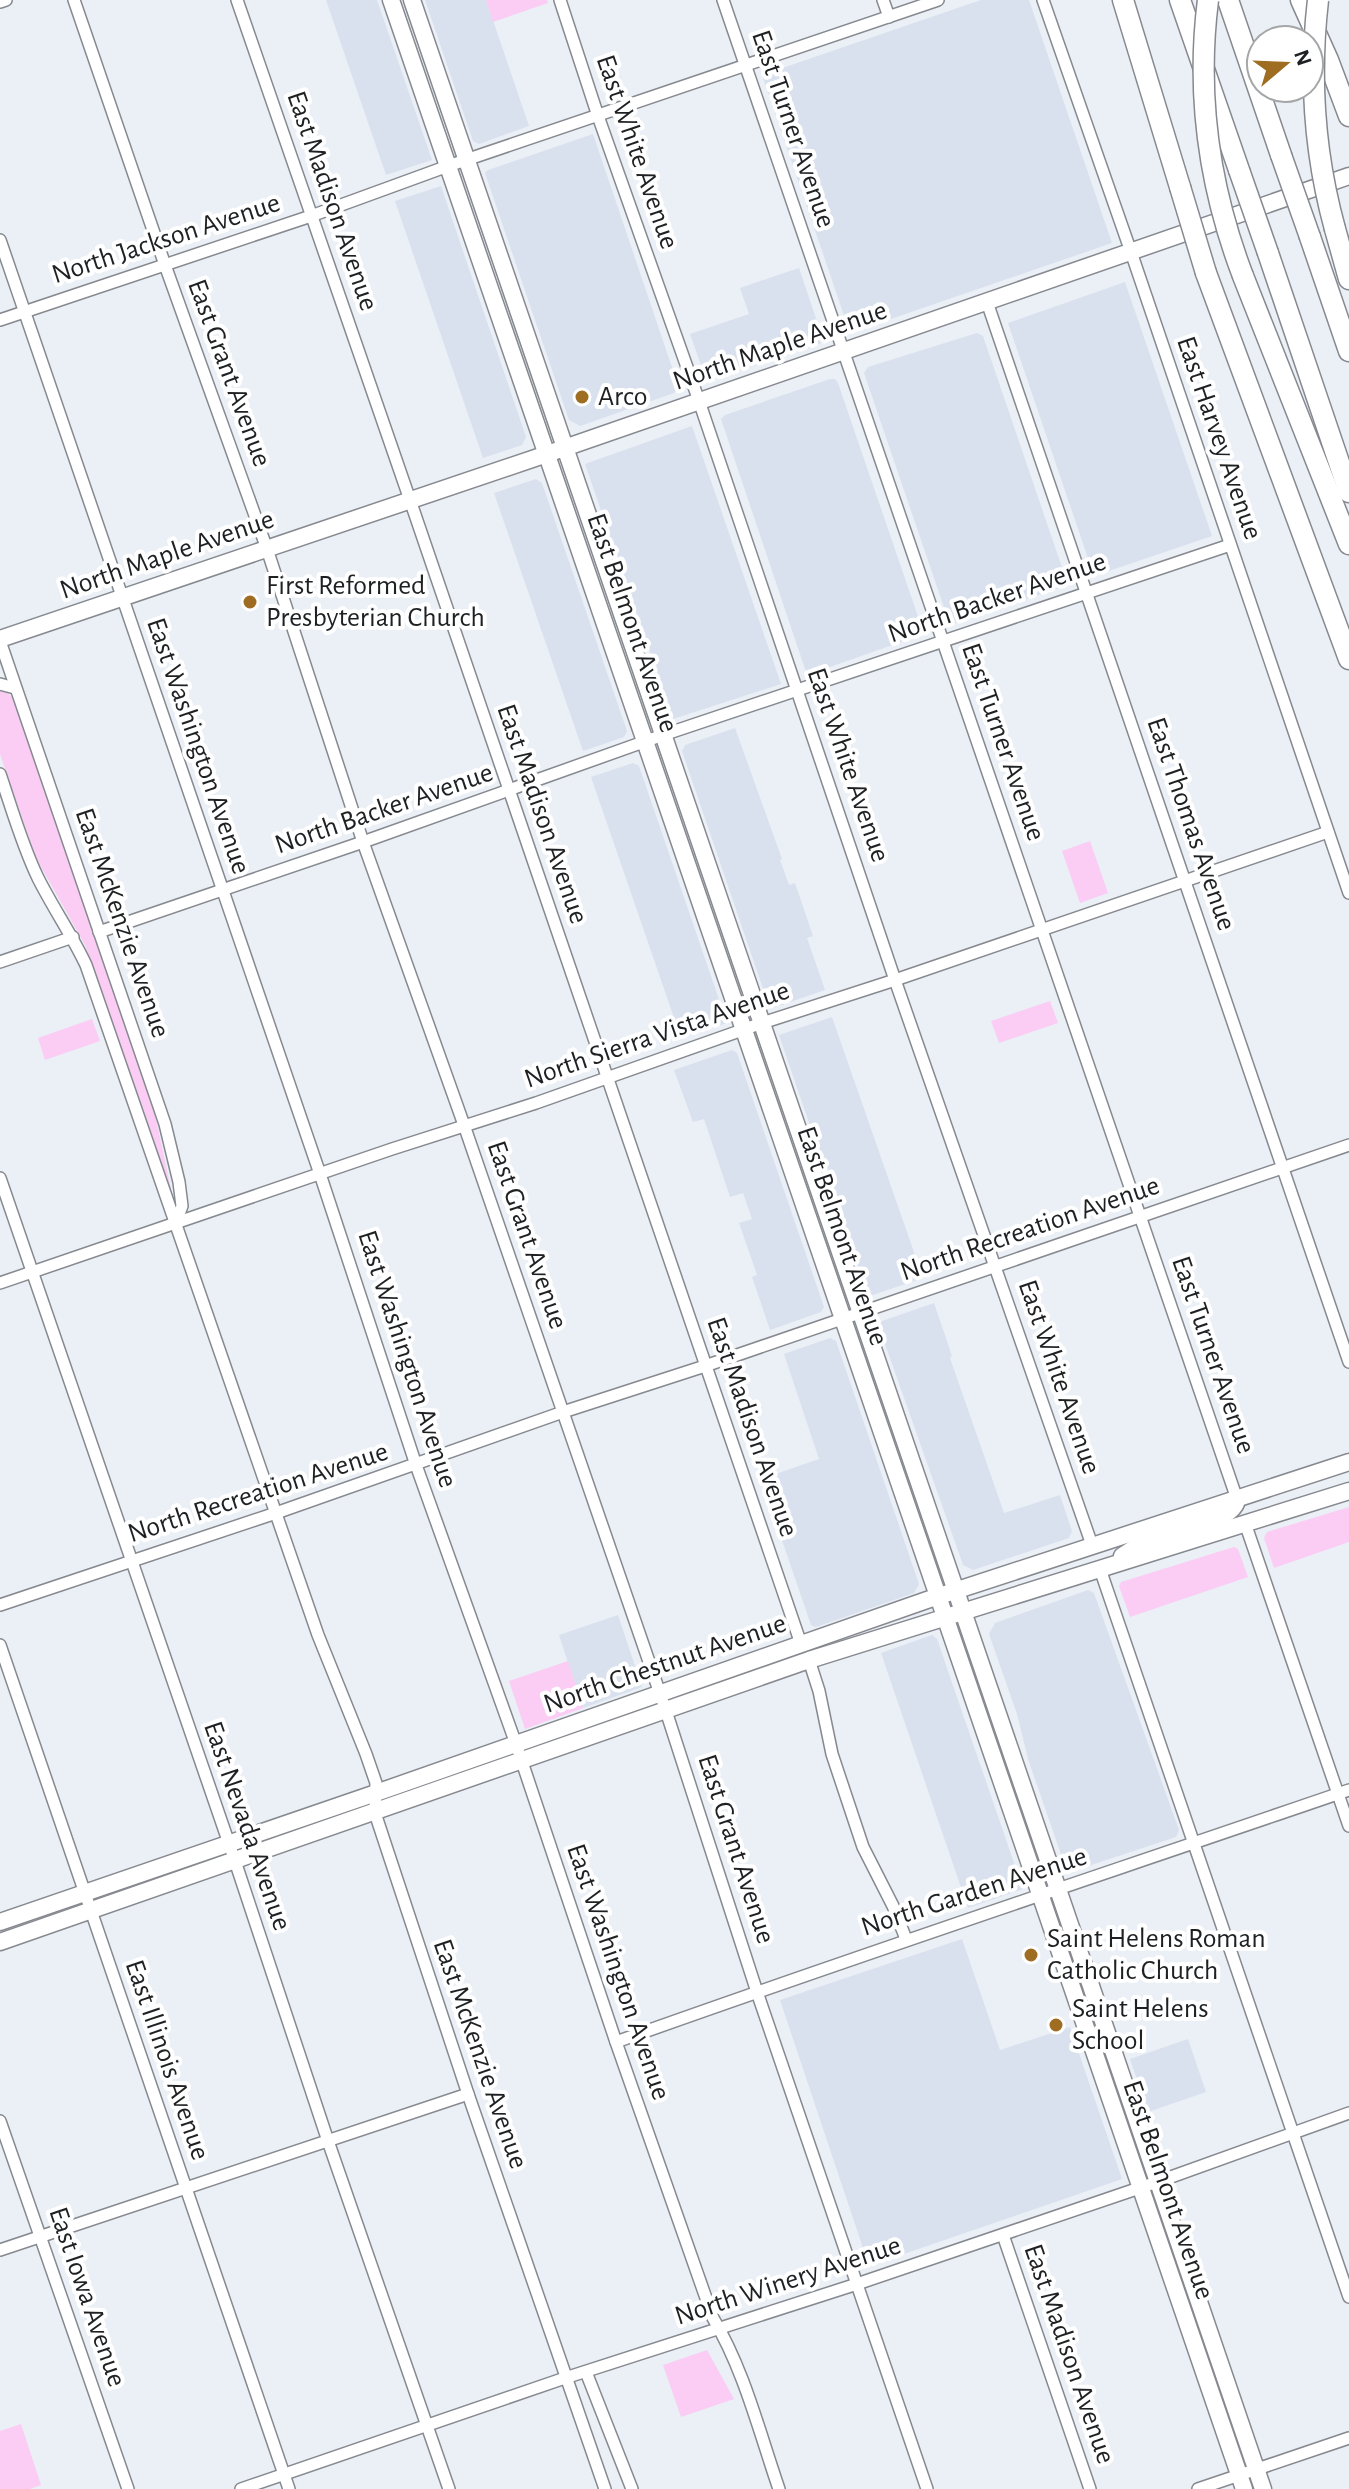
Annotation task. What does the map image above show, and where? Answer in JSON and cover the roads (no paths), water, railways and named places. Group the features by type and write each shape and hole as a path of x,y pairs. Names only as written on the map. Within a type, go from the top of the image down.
{"highway":[{"path":"1123,0 1206,273 1349,659"},
{"path":"1133,0 1180,187"},
{"path":"1180,0 1349,492"},
{"path":"1208,0 1203,59 1206,135 1223,219 1349,544"},
{"path":"1228,0 1349,351"},
{"path":"1301,0 1349,116"},
{"path":"1317,0 1349,93"},
{"path":"1317,0 1313,58 1314,117 1322,177 1349,279"}],"main road":[{"name":"East Belmont Avenue","path":"391,0 1241,2482"},
{"name":"East Belmont Avenue","path":"412,0 1263,2489"},
{"name":"North Maple Avenue","path":"0,640 1346,178"},
{"name":"North Chestnut Avenue","path":"4,1923 85,1892 938,1597 1349,1462"},
{"name":"North Chestnut Avenue","path":"0,1942 809,1660 1349,1491"},
{"path":"1100,1569 1143,1543 1222,1518 1234,1510 1237,1499"}],"street":[{"path":"0,2 6,0"},
{"name":"East Grant Avenue","path":"74,0 267,549 363,842 666,1711 757,1992 927,2489"},
{"name":"East Madison Avenue","path":"237,0 801,1644"},
{"name":"East White Avenue","path":"560,0 1092,1545"},
{"name":"East Turner Avenue","path":"723,0 1237,1499"},
{"path":"883,0 889,17"},
{"name":"North Jackson Avenue","path":"0,320 938,0"},
{"name":"East Harvey Avenue","path":"1043,0 1349,893"},
{"name":"East Washington Avenue","path":"0,240 320,1174 416,1465 522,1761 713,2318 739,2370 779,2489"},
{"name":"East Thomas Avenue","path":"987,302 1349,1362"},
{"name":"North Backer Avenue","path":"99,932 663,735 1230,545"},
{"name":"East McKenzie Avenue","path":"0,640 165,1124 182,1206 176,1223"},
{"path":"0,684 15,688"},
{"name":"East McKenzie Avenue","path":"0,774 29,858 86,965 318,1635 366,1754 376,1783 375,1813 468,2094 605,2489"},
{"name":"North Sierra Vista Avenue","path":"0,1283 1328,832"},
{"path":"0,962 73,937"},
{"name":"North Recreation Avenue","path":"0,1605 1349,1145"},
{"name":"East Nevada Avenue","path":"0,1178 449,2489"},
{"path":"1245,1523 1344,1792 1349,1826"},
{"path":"1100,1569 1349,2297"},
{"name":"East Illinois Avenue","path":"0,1645 289,2489"},
{"path":"809,1660 832,1754 863,1847 906,1939"},
{"name":"North Garden Avenue","path":"616,2042 906,1939 1344,1792"},
{"path":"0,2250 468,2094"},
{"name":"North Winery Avenue","path":"241,2489 565,2378 1003,2235 1349,2113"},
{"name":"East Iowa Avenue","path":"0,2121 128,2489"},
{"name":"East Madison Avenue","path":"1003,2235 1090,2489"},
{"path":"586,2372 632,2489"},
{"path":"1198,2489 1241,2482 1256,2469 1349,2438"}],"place":[{"name":"Arco","path":"582,397"},
{"name":"First Reformed Presbyterian Church","path":"250,602"},
{"name":"Saint Helens Roman Catholic Church","path":"1031,1955"},
{"name":"Saint Helens School","path":"1056,2025"}]}
